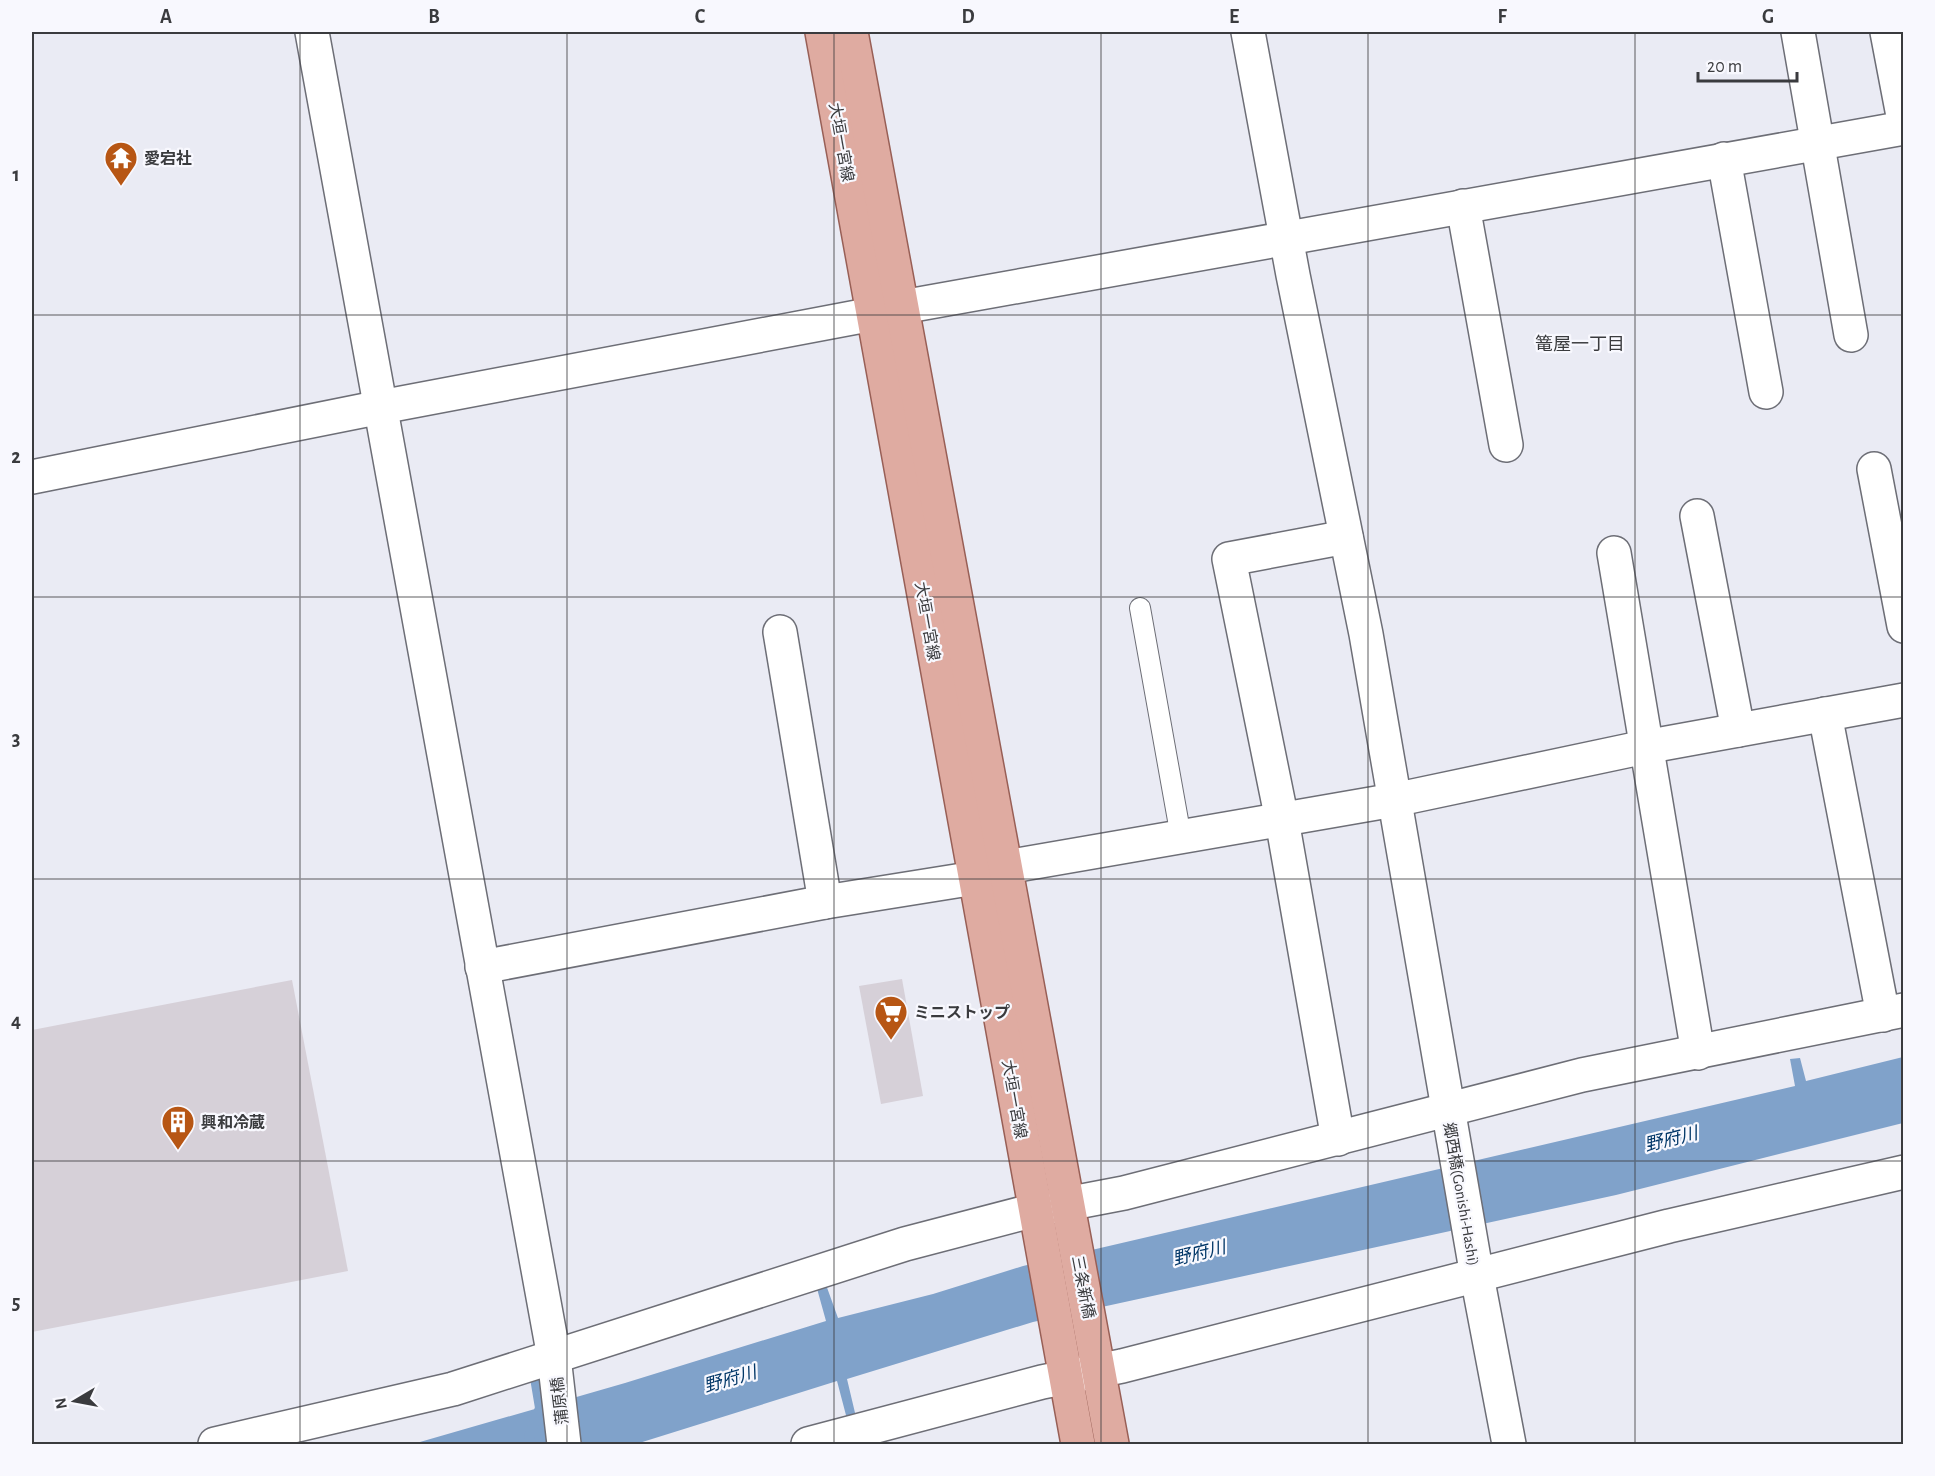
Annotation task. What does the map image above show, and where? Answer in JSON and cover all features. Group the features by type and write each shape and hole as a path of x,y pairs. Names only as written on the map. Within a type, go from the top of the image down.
{"main road":[{"name":"大垣一宮線","path":"822,32 888,311 1006,867 1068,1203"},
{"name":"大垣一宮線","path":"851,32 888,311 975,878 1035,1210"},
{"name":"三条新橋","path":"1068,1203 1100,1371"},
{"name":"三条新橋","path":"1035,1210 1065,1377"},
{"path":"1100,1371 1112,1444"},
{"path":"1065,1377 1078,1444"}],"street":[{"name":"蒲原橋","path":"312,32 554,1357 564,1444"},
{"name":"郷西橋(Gonishi-Hashi)","path":"1248,32 1286,238 1346,537 1509,1444"},
{"path":"1798,32 1851,335"},
{"path":"1887,32 1904,121"},
{"path":"32,477 381,407 888,311 1904,128"},
{"path":"1724,159 1766,392"},
{"path":"1463,206 1506,445"},
{"path":"1874,470 1904,626"},
{"path":"1697,516 1738,730"},
{"path":"1338,1139 1282,820 1229,559 1346,537"},
{"path":"1614,553 1698,1053"},
{"path":"780,632 825,902"},
{"path":"1006,867 1394,800 1645,747 1904,700"},
{"path":"215,1444 453,1389 905,1244 1035,1210 1124,1193 1582,1076 1893,1012 1825,714"},
{"path":"482,967 825,902 975,878"},
{"path":"808,1444 1065,1377 1100,1371 1669,1226 1904,1172"}],"lane":[{"path":"1140,608 1180,837"}],"water":[{"name":"野府川","path":"1903,1057 1903,1123 1616,1195 1033,1322 847,1379 856,1417 847,1419 837,1381 636,1444 413,1444 625,1383 826,1321 816,1285 825,1282 838,1318 933,1294 1023,1266 1795,1086 1790,1059 1800,1058 1806,1081"}],"building":[{"name":"ミニストップ","path":"902,979 923,1096 881,1104 859,986"},
{"name":"興和冷蔵","path":"292,980 348,1271 32,1332 32,1030"}],"waterway":[{"path":"531,1444 529,1436 540,1408 535,1378"}],"place":[{"name":"愛宕社","path":"121,187"},
{"name":"ミニストップ","path":"891,1041"},
{"name":"興和冷蔵","path":"178,1151"}],"district":[{"name":"篭屋一丁目","path":"1580,344"}]}
